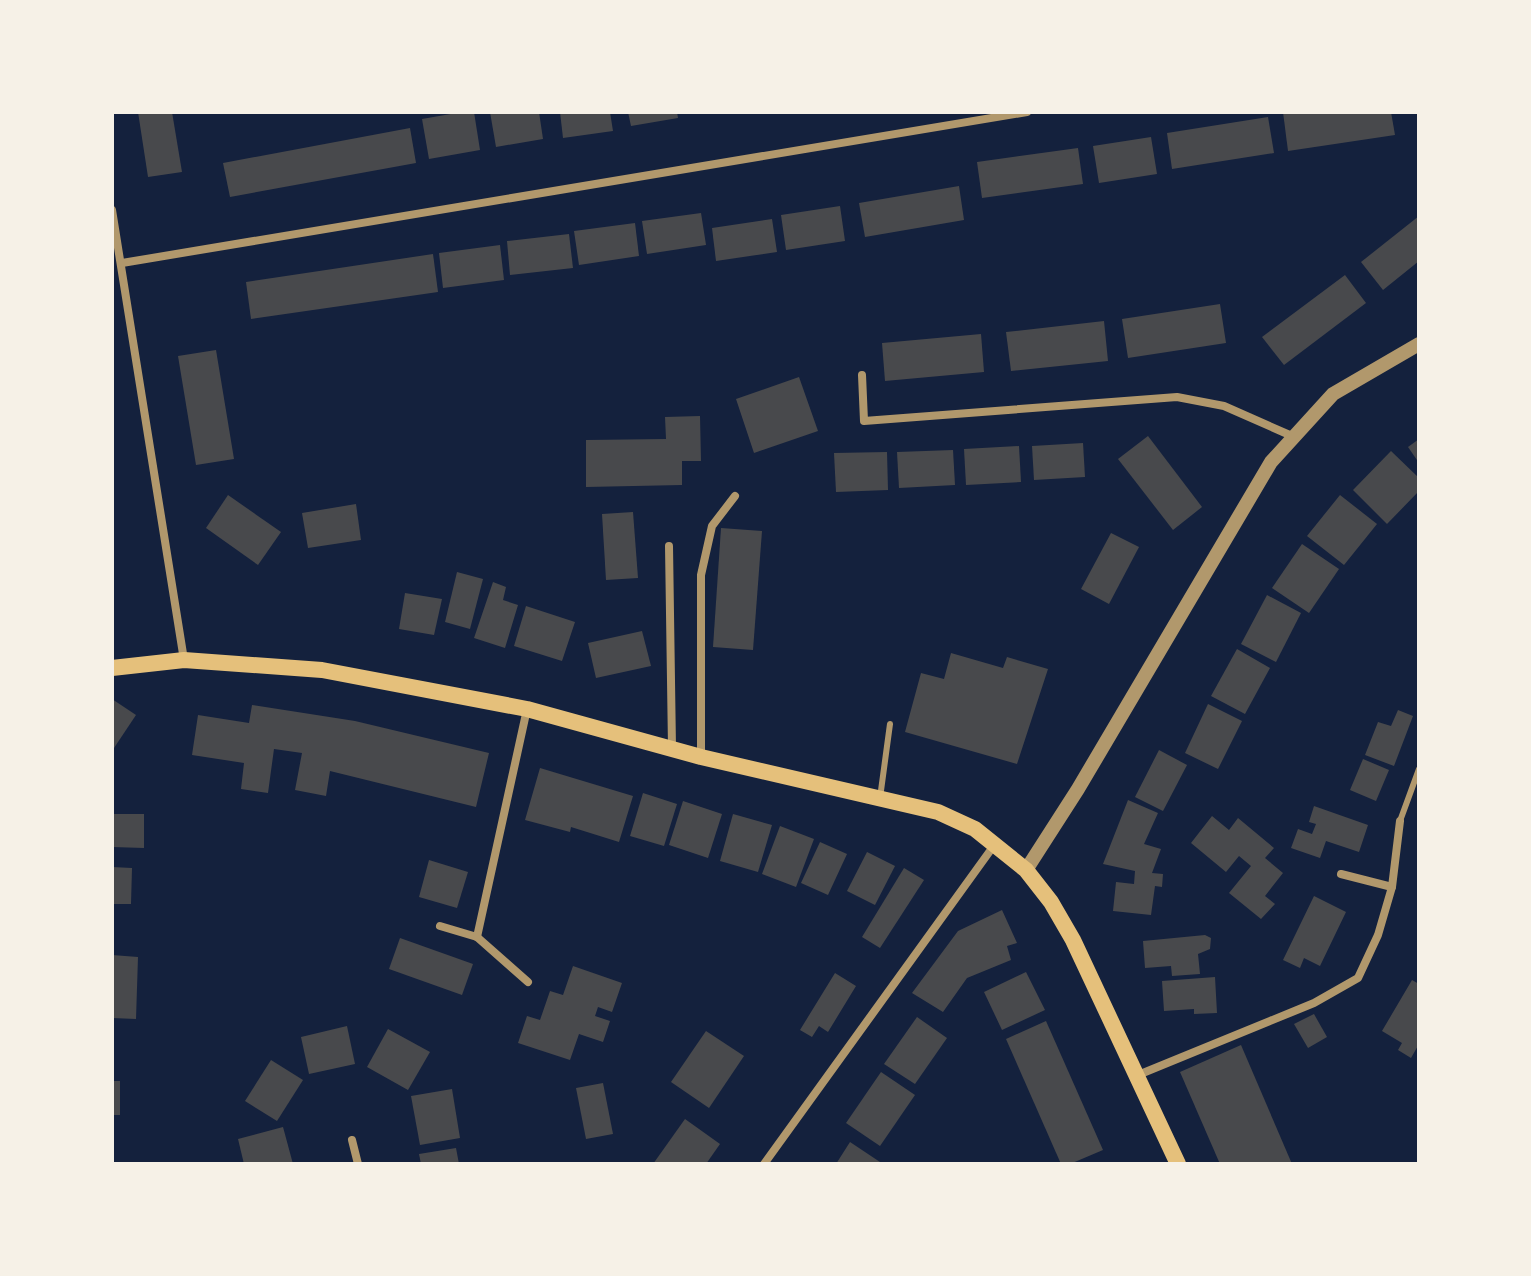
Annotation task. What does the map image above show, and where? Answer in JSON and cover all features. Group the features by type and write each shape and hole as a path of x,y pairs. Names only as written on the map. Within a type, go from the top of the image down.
{"main road":[{"path":"112,668 184,660 322,670 527,709 701,757 938,812 975,829 1026,870 1073,940 1178,1164"}],"street":[{"path":"122,263 1027,112"},
{"path":"112,210 184,660"},
{"path":"1026,870 1078,789 1247,499 1292,436 1333,394 1419,344"},
{"path":"862,375 864,421 1177,397 1224,406 1292,436"},
{"path":"701,757 701,575 712,526 735,496"},
{"path":"669,546 672,748"},
{"path":"477,937 527,709"},
{"path":"1138,1075 1314,1003 1358,978 1378,935 1392,887 1400,821"},
{"path":"764,1164 995,844"},
{"path":"1341,874 1392,887"},
{"path":"440,926 477,937 528,982"},
{"path":"352,1140 358,1164"}],"lane":[{"path":"880,798 890,724"},
{"path":"1400,821 1419,769"}],"building":[{"path":"138,112 172,112 182,172 148,177"},
{"path":"474,112 480,150 429,159 422,119"},
{"path":"490,112 539,112 543,139 496,147"},
{"path":"560,112 610,112 613,131 563,138"},
{"path":"628,112 677,112 678,118 631,126"},
{"path":"1283,112 1391,112 1395,135 1288,151"},
{"path":"1268,117 1274,153 1172,169 1167,133"},
{"path":"410,128 416,163 230,197 223,163"},
{"path":"1151,137 1157,174 1099,183 1093,146"},
{"path":"1078,148 1083,184 982,198 977,162"},
{"path":"959,186 964,220 865,237 859,203"},
{"path":"840,206 845,241 786,250 781,215"},
{"path":"701,213 706,245 647,254 642,221"},
{"path":"1419,216 1419,261 1383,290 1361,262"},
{"path":"772,219 777,252 716,261 712,228"},
{"path":"635,223 639,256 579,265 574,231"},
{"path":"569,234 573,268 510,275 507,241"},
{"path":"500,245 504,280 443,288 439,253"},
{"path":"433,254 438,292 251,319 246,282"},
{"path":"1345,275 1366,303 1284,365 1262,337"},
{"path":"1220,304 1226,343 1128,358 1122,319"},
{"path":"1104,321 1108,361 1011,371 1006,332"},
{"path":"981,334 984,372 885,381 882,343"},
{"path":"216,350 234,459 196,465 178,356"},
{"path":"799,377 818,431 754,453 736,399"},
{"path":"700,416 701,461 682,461 682,485 586,487 586,440 666,439 665,417"},
{"path":"1148,436 1202,507 1173,530 1118,459"},
{"path":"1419,439 1419,463 1408,447"},
{"path":"1083,443 1085,477 1034,480 1032,446"},
{"path":"1019,446 1021,482 966,485 964,449"},
{"path":"953,450 955,485 899,488 897,452"},
{"path":"1391,451 1419,478 1419,491 1387,524 1353,490"},
{"path":"887,452 888,490 836,492 834,453"},
{"path":"228,495 281,532 258,565 206,528"},
{"path":"1340,495 1377,524 1344,565 1307,536"},
{"path":"356,504 361,540 308,548 302,513"},
{"path":"633,512 638,578 606,580 602,514"},
{"path":"721,528 762,531 753,650 713,647"},
{"path":"1111,533 1139,547 1109,604 1081,589"},
{"path":"1302,544 1339,569 1309,613 1272,588"},
{"path":"457,572 483,579 470,629 445,622"},
{"path":"493,582 506,587 503,600 518,605 505,648 474,638"},
{"path":"405,593 442,599 434,635 399,629"},
{"path":"1267,595 1301,613 1276,662 1241,644"},
{"path":"526,606 575,622 562,661 514,646"},
{"path":"642,631 651,666 596,678 588,643"},
{"path":"1237,649 1270,668 1245,714 1211,696"},
{"path":"951,653 1003,668 1007,657 1048,669 1017,764 905,732 921,673 944,679"},
{"path":"112,699 136,715 112,751"},
{"path":"1208,704 1242,721 1218,769 1185,753"},
{"path":"252,705 355,721 489,753 476,807 330,771 326,796 295,790 302,753 274,749 268,793 241,789 244,763 192,755 198,715 249,723"},
{"path":"1398,710 1413,716 1394,766 1365,755 1378,722 1391,726"},
{"path":"1159,750 1187,765 1163,811 1135,797"},
{"path":"1363,759 1389,770 1376,801 1350,790"},
{"path":"540,768 633,796 619,842 571,827 570,832 525,820"},
{"path":"643,793 677,804 664,846 630,836"},
{"path":"1128,800 1158,813 1144,844 1161,849 1152,873 1163,874 1162,887 1155,886 1151,915 1113,911 1116,882 1134,884 1135,871 1103,864"},
{"path":"683,801 722,814 708,858 669,845"},
{"path":"1314,806 1368,825 1359,852 1326,841 1320,858 1291,848 1298,829 1312,834 1316,824 1309,822"},
{"path":"112,814 144,814 144,848 112,847"},
{"path":"733,814 772,825 758,872 720,861"},
{"path":"1212,816 1229,830 1238,818 1274,848 1265,858 1283,873 1265,896 1275,904 1261,919 1229,893 1251,866 1239,856 1226,872 1191,843"},
{"path":"780,826 814,839 796,887 762,874"},
{"path":"820,842 847,854 828,895 801,883"},
{"path":"867,852 895,866 875,905 847,891"},
{"path":"429,860 468,872 457,908 419,897"},
{"path":"112,867 132,868 131,904 112,904"},
{"path":"904,868 924,880 880,948 862,937"},
{"path":"1314,896 1346,912 1320,966 1304,958 1300,968 1283,960"},
{"path":"1002,910 1017,943 1007,946 1011,960 967,978 943,1012 912,993 958,931"},
{"path":"1205,935 1211,938 1210,949 1198,954 1200,974 1172,976 1171,966 1145,968 1143,941"},
{"path":"400,938 473,964 462,995 389,969"},
{"path":"112,955 138,957 136,1019 112,1018"},
{"path":"573,966 622,983 612,1012 598,1007 595,1016 610,1021 603,1042 579,1034 570,1060 518,1043 527,1016 540,1020 550,991 563,995"},
{"path":"1026,972 1045,1010 1002,1030 984,992"},
{"path":"835,973 856,986 828,1032 819,1026 812,1037 800,1030"},
{"path":"1215,977 1217,1013 1194,1014 1194,1009 1164,1011 1162,981"},
{"path":"1412,980 1419,984 1419,1044 1411,1058 1398,1050 1402,1043 1382,1031"},
{"path":"1314,1014 1327,1037 1308,1048 1294,1024"},
{"path":"917,1017 947,1038 915,1084 884,1064"},
{"path":"1046,1021 1103,1150 1070,1164 1061,1164 1006,1039"},
{"path":"347,1026 355,1064 309,1074 301,1037"},
{"path":"388,1029 430,1052 408,1090 367,1067"},
{"path":"706,1031 744,1056 709,1108 671,1082"},
{"path":"1241,1045 1292,1164 1220,1164 1180,1072"},
{"path":"271,1060 303,1080 277,1121 245,1101"},
{"path":"881,1072 915,1095 880,1146 846,1123"},
{"path":"112,1081 120,1081 120,1115 112,1115"},
{"path":"603,1083 613,1134 586,1139 576,1088"},
{"path":"452,1089 460,1138 420,1145 411,1096"},
{"path":"685,1119 720,1144 706,1164 653,1164"},
{"path":"283,1127 293,1164 244,1164 238,1139"},
{"path":"850,1142 883,1164 836,1164"},
{"path":"456,1148 459,1164 421,1164 419,1154"}]}
